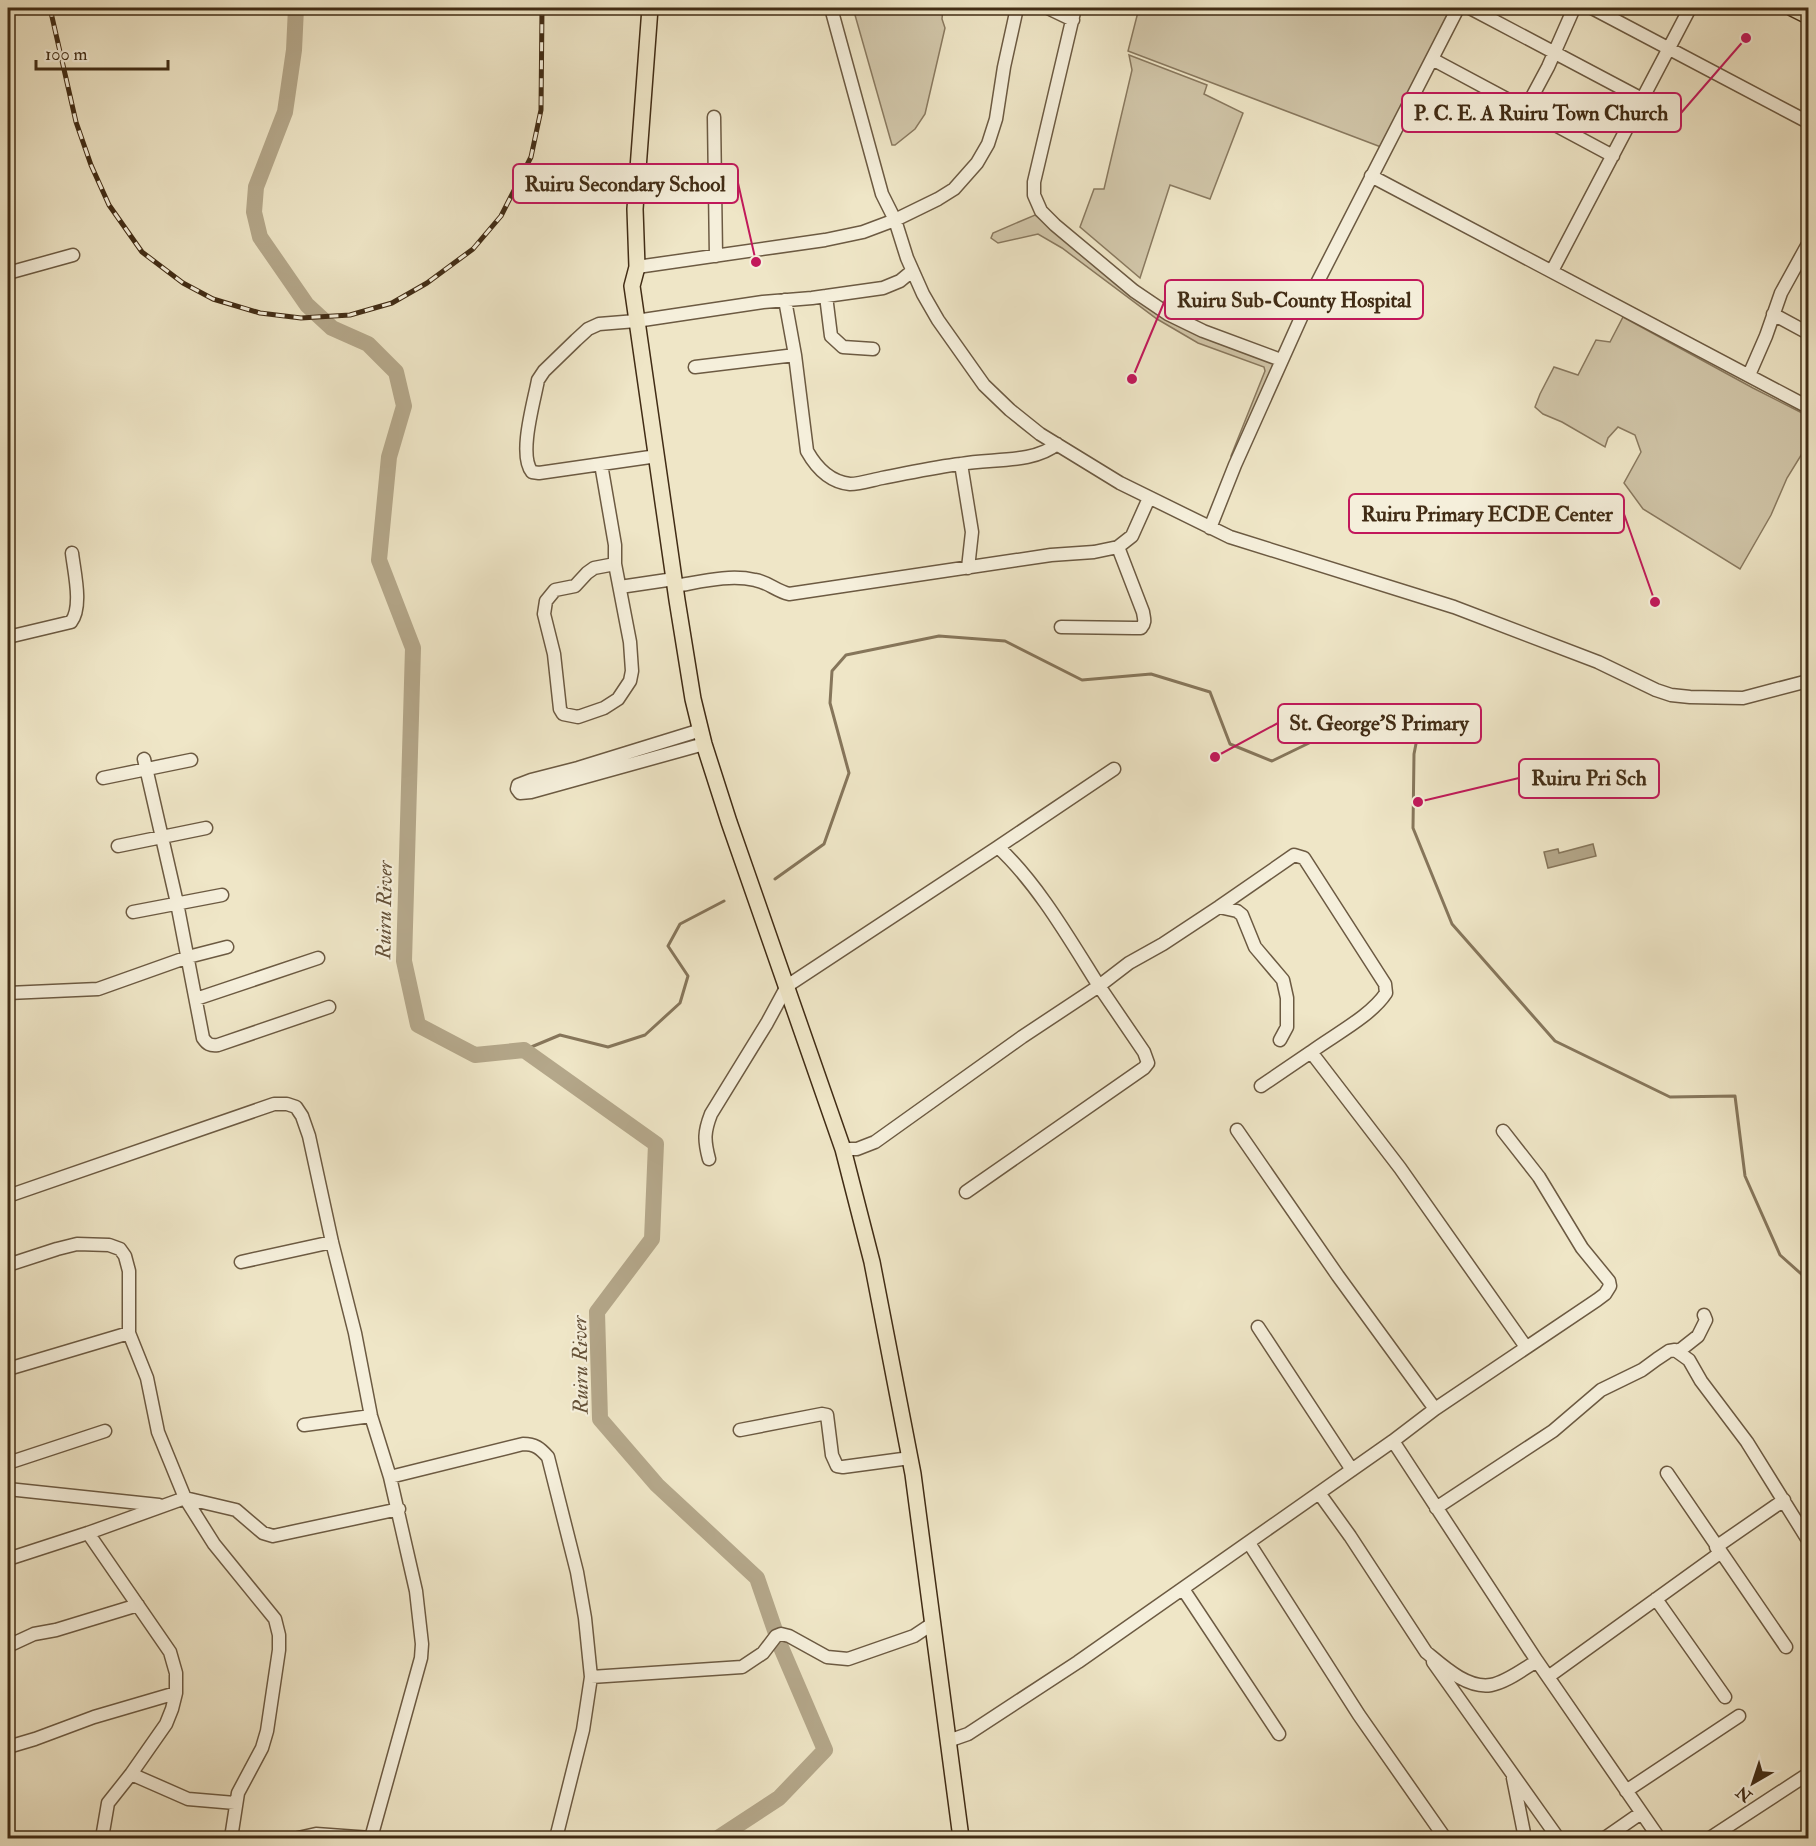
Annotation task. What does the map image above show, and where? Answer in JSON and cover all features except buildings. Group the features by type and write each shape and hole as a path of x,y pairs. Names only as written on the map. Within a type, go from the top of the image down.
{"main road":[{"path":"650,8 635,209 637,267 632,286 674,583 693,699 702,737 729,822 843,1149 872,1262 909,1458 961,1839"},
{"path":"1792,8 1809,16"}],"street":[{"path":"831,8 879,183 895,220 912,271 938,320 984,385 1010,410 1057,444 1084,462 1149,498 1210,528 1253,545 1454,607 1598,662 1671,695 1690,698 1743,698 1809,681"},
{"path":"637,267 863,232 895,220 954,189 978,163 988,144 996,119 1004,67 1017,8"},
{"path":"1048,8 1074,14 1034,182 1034,195 1041,211 1102,265 1168,314 1203,331 1281,360"},
{"path":"1210,528 1281,360 1313,291 1458,8"},
{"path":"1470,8 1642,99"},
{"path":"1525,110 1574,8"},
{"path":"1592,8 1809,122"},
{"path":"1552,271 1690,8"},
{"path":"1432,59 1613,156"},
{"path":"714,117 716,256"},
{"path":"1371,176 1809,407"},
{"path":"1749,375 1781,292 1809,243"},
{"path":"8,273 73,255"},
{"path":"657,456 539,473 532,472 527,467 526,449 538,380 544,371 588,329 599,324 826,296 894,285 912,271"},
{"path":"826,296 831,336 843,347 873,349"},
{"path":"785,300 795,355 807,451 814,464 838,481 852,484 932,467 1029,457 1044,454 1057,444"},
{"path":"1773,314 1809,333"},
{"path":"695,367 795,355"},
{"path":"602,464 615,545 615,564 632,658 630,681 618,699 604,708 578,717 563,714 560,709 554,654 544,614 546,601 555,590 575,586 594,568 615,564"},
{"path":"961,464 972,532 968,568"},
{"path":"620,587 743,578 766,583 777,592 789,594 1051,555 1094,552 1118,547 1132,536 1149,498"},
{"path":"1061,627 1141,628 1145,622 1143,612 1118,547"},
{"path":"8,637 71,622 75,617 78,608 72,552"},
{"path":"702,737 657,757 524,793 520,793 517,789 518,786 531,780 653,744 702,737"},
{"path":"653,744 657,757"},
{"path":"103,777 146,764 191,760"},
{"path":"146,764 177,903 203,1038 211,1046 329,1007"},
{"path":"709,1159 705,1136 711,1114 787,986 1114,769"},
{"path":"118,846 206,828"},
{"path":"966,1192 1148,1063 1144,1052 1068,935 998,848"},
{"path":"843,1149 857,1149 875,1142 1023,1036 1100,986 1129,963 1219,908 1294,855 1304,858 1385,984 1386,993 1382,999 1311,1052 1261,1086"},
{"path":"133,912 222,895"},
{"path":"1219,908 1238,911 1242,915 1255,947 1282,980 1287,998 1287,1027 1280,1040"},
{"path":"8,993 98,989 188,957 227,947"},
{"path":"196,999 318,958"},
{"path":"1311,1052 1401,1168 1526,1347"},
{"path":"8,1196 274,1104 296,1107 303,1116 355,1333 371,1416 399,1509 416,1592 422,1644 417,1674 371,1838 316,1834 298,1839"},
{"path":"1237,1130 1338,1276 1435,1409"},
{"path":"948,1741 957,1739 978,1727 1078,1662 1393,1441 1435,1409 1605,1294 1610,1286 1609,1281 1581,1248 1539,1177 1503,1131"},
{"path":"241,1262 332,1242"},
{"path":"8,1265 77,1244 109,1245 120,1249 125,1256 129,1271 129,1333 147,1378 158,1432 185,1498 214,1544 275,1619 279,1635 277,1668 267,1731 262,1748 238,1793 231,1839"},
{"path":"1436,1508 1553,1431 1600,1390 1642,1370 1670,1351 1679,1351 1698,1336 1706,1320 1704,1315"},
{"path":"1258,1327 1352,1470"},
{"path":"8,1369 129,1333"},
{"path":"1679,1351 1689,1360 1711,1395 1747,1442 1809,1540"},
{"path":"740,1431 822,1414 827,1415 832,1455 837,1466 909,1458"},
{"path":"304,1425 371,1416"},
{"path":"8,1463 105,1431"},
{"path":"1393,1441 1537,1661 1659,1839"},
{"path":"390,1477 523,1444 534,1444 548,1457 569,1538 585,1618 591,1677 583,1730 556,1839"},
{"path":"1667,1473 1786,1647"},
{"path":"8,1489 164,1506"},
{"path":"1319,1493 1426,1652 1558,1839"},
{"path":"8,1559 185,1498 236,1510 263,1533 273,1536 399,1509"},
{"path":"1548,1677 1656,1599 1784,1500"},
{"path":"88,1533 170,1652 176,1673 176,1693 166,1724 108,1803 102,1839"},
{"path":"1249,1543 1359,1716 1445,1839"},
{"path":"1183,1589 1279,1734"},
{"path":"1656,1599 1725,1697"},
{"path":"8,1646 34,1634 56,1630 138,1605"},
{"path":"591,1677 742,1667 763,1653 776,1636 789,1636 827,1657 848,1659 914,1636 932,1624"},
{"path":"1426,1652 1469,1682 1491,1685 1537,1661"},
{"path":"8,1747 94,1717 176,1693"},
{"path":"1626,1791 1739,1716"},
{"path":"1710,1839 1809,1773"},
{"path":"131,1774 188,1799 235,1803"},
{"path":"1512,1774 1525,1839"},
{"path":"1605,1839 1641,1813"}],"shaded area":[{"path":"853,8 943,8 942,19 945,28 925,114 915,129 895,145 892,145"},
{"path":"1139,8 1452,8 1381,147 1128,51"},
{"path":"1129,55 1207,85 1204,94 1243,113 1210,199 1170,185 1140,278 1080,227 1094,189 1104,189 1132,70"},
{"path":"1035,215 1118,282 1272,362 1274,368 1235,457 1231,456 1265,371 1264,367 1198,343 1157,319 1062,248 1038,234 998,243 991,238 993,233"},
{"path":"1623,317 1808,416 1808,444 1787,478 1771,515 1740,569 1643,509 1624,483 1641,452 1635,435 1618,427 1608,438 1605,447 1562,422 1543,414 1535,407 1554,367 1578,375 1596,340 1610,342"},
{"path":"1593,844 1596,856 1548,868 1544,852 1558,849 1559,853"}],"waterway":[{"name":"Ruiru River","path":"296,8 294,50 285,112 256,187 254,212 260,237 307,305 332,328 368,344 396,372 404,406 389,457 379,560 413,648 404,961 418,1025 475,1055 524,1050 656,1144 652,1239 597,1312 600,1419 657,1485 757,1578 780,1645 825,1750 779,1798 718,1838"},
{"path":"775,879 824,844 849,773 830,703 832,671 846,655 939,636 1005,641 1082,680 1151,674 1210,692 1230,744 1272,761 1373,712 1422,713 1414,754 1413,828 1452,924 1555,1041 1670,1097 1735,1096 1745,1176 1780,1255 1808,1280"},
{"path":"524,1050 560,1035 608,1047 645,1035 680,1003 688,976 668,946 680,924 724,901"}],"railway":[{"path":"50,8 76,122 91,165 109,205 142,252 183,283 213,299 260,313 301,318 350,315 392,303 427,283 473,249 501,216 531,157 541,110 542,8"}],"place":[{"name":"P. C. E. A Ruiru Town Church","path":"1746,38"},
{"name":"Ruiru Secondary School","path":"756,262"},
{"name":"Ruiru Sub-County Hospital","path":"1132,379"},
{"name":"Ruiru Primary ECDE Center","path":"1655,602"},
{"name":"St. George'S Primary","path":"1215,757"},
{"name":"Ruiru Pri Sch","path":"1418,802"}]}
